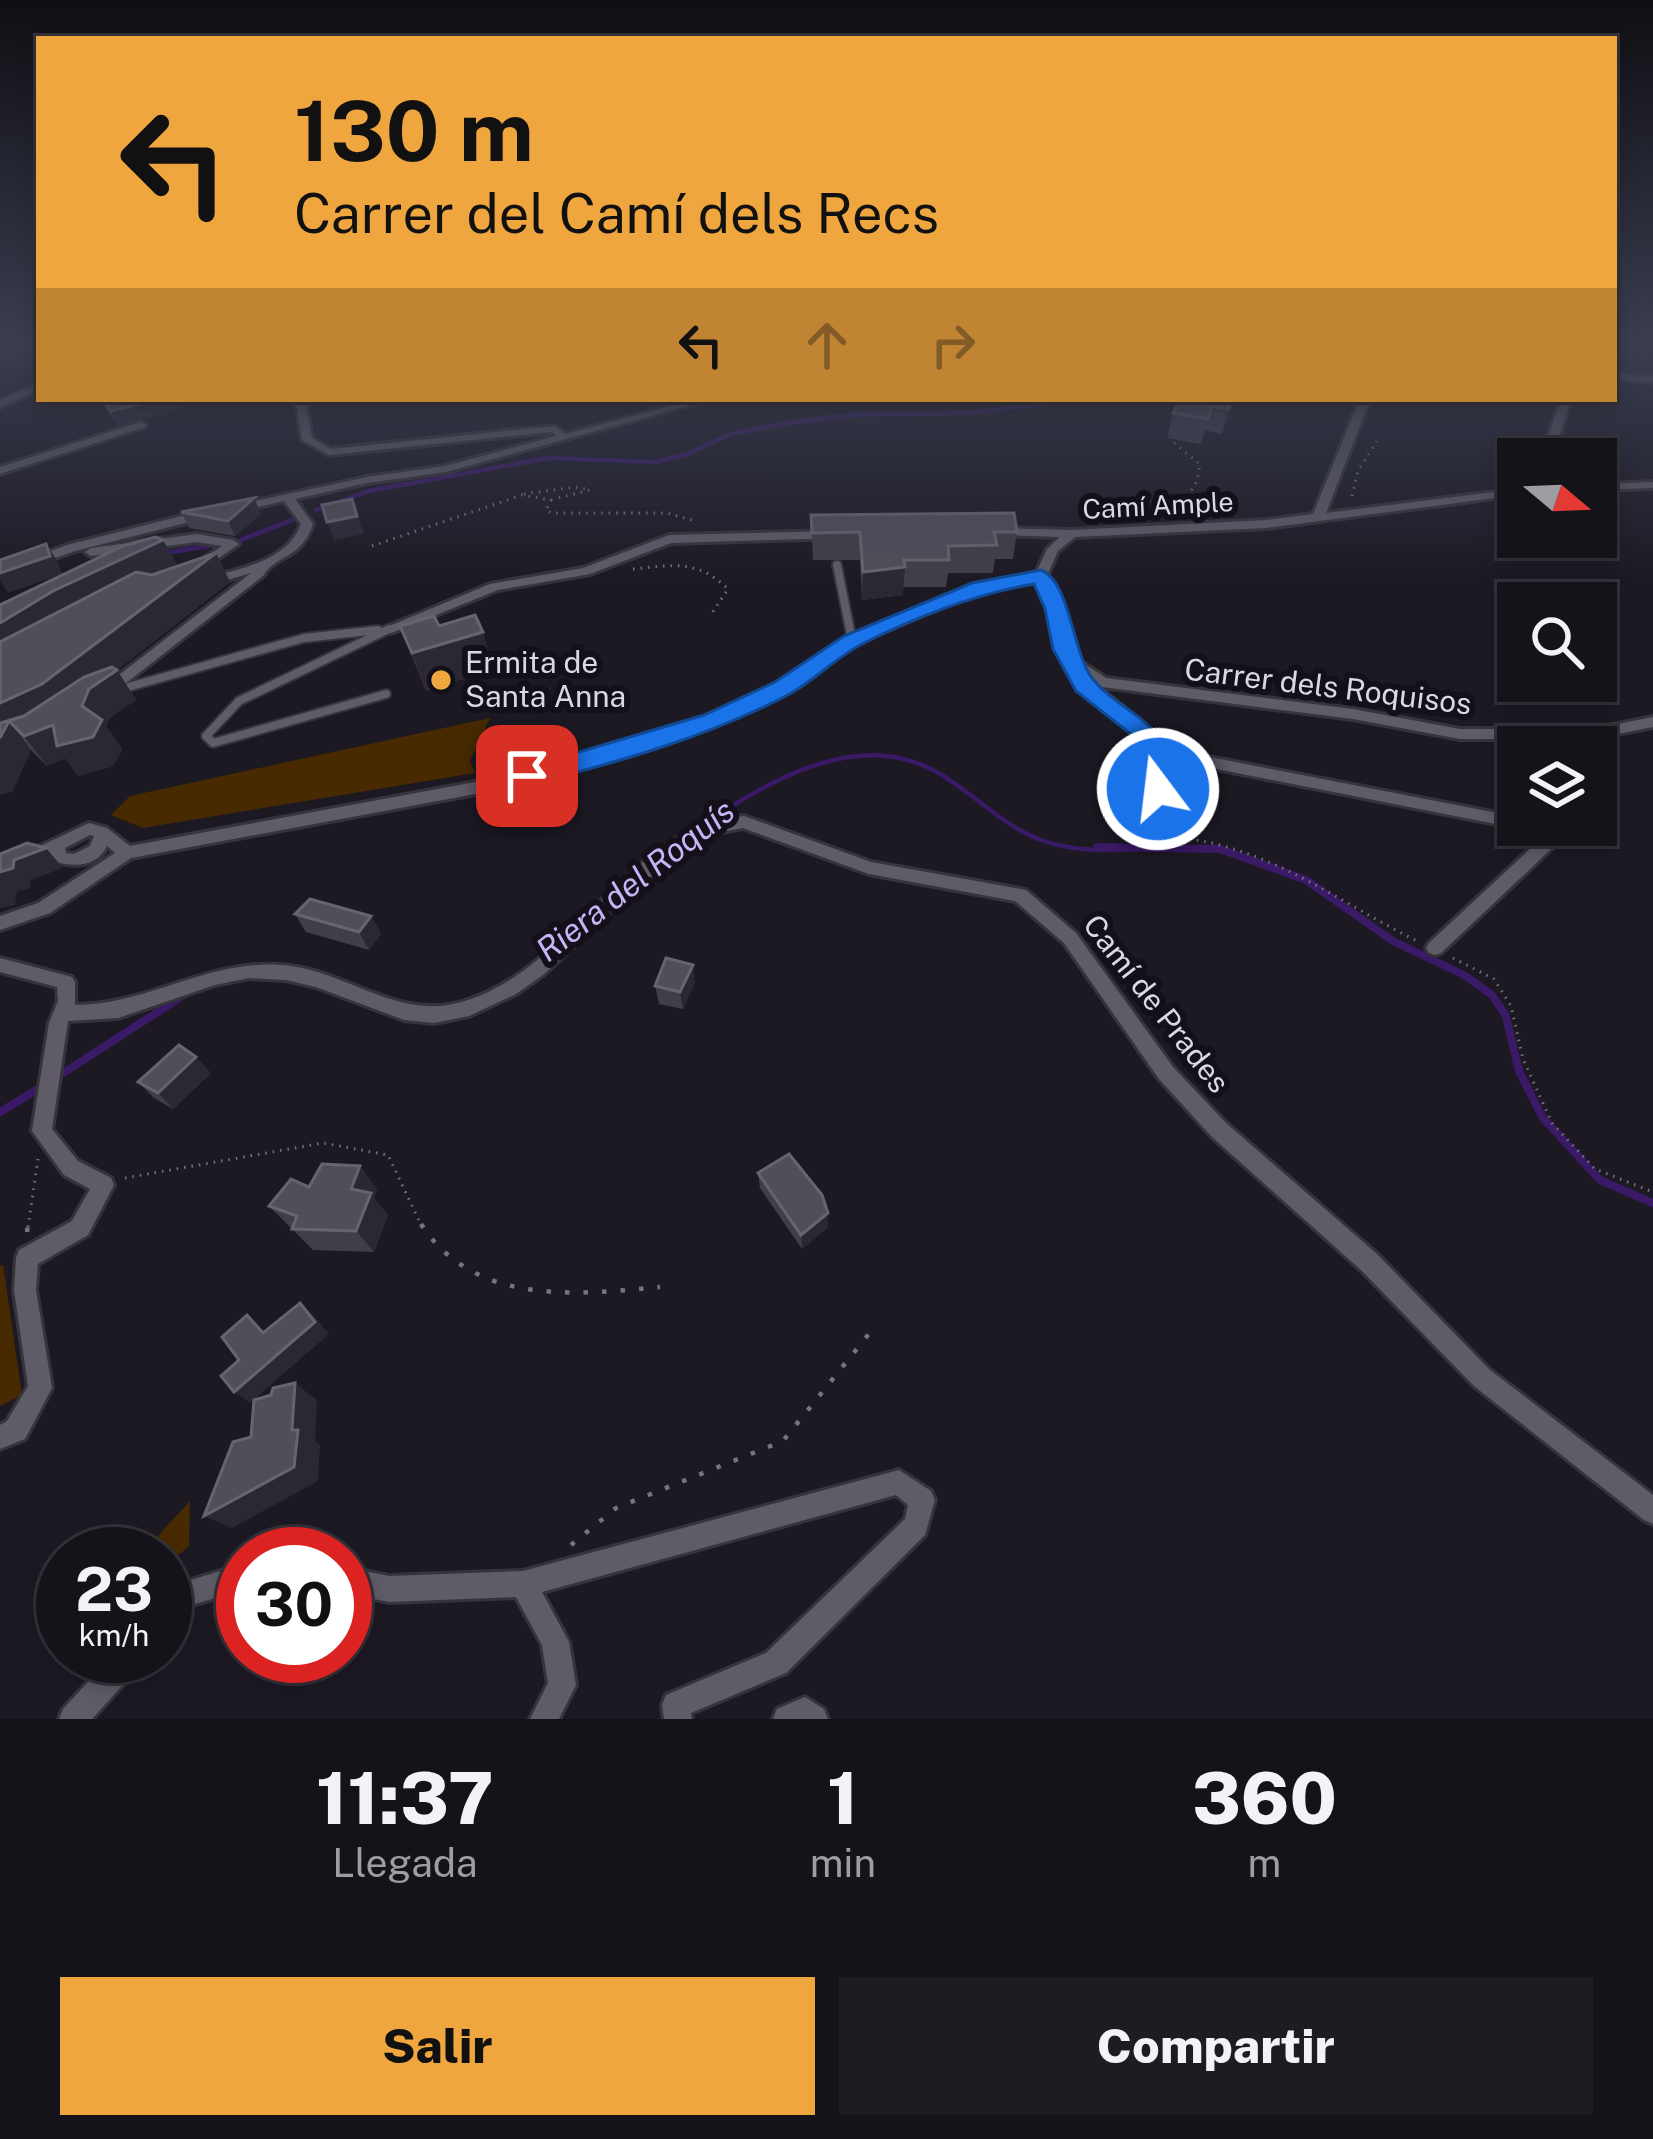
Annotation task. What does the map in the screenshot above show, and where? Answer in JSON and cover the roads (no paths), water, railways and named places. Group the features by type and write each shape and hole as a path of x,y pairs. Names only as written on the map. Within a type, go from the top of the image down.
{"street":[{"path":"307,422 307,440 329,452 554,429 565,438"},
{"path":"0,574 160,524 367,480 446,469 623,422"},
{"path":"1319,515 1356,422"},
{"path":"0,471 141,425"},
{"path":"1617,487 1653,484"},
{"name":"Camí Ample","path":"1041,576 1053,549 1072,535 1348,515 1497,495"},
{"path":"182,590 290,551 305,537 307,524 288,498"},
{"path":"974,530 1072,535"},
{"path":"389,629 495,587 586,571 649,544 694,538 845,534"},
{"path":"30,563 168,540 233,544 192,572"},
{"path":"101,697 259,572 262,563"},
{"path":"0,923 65,895 127,853 486,786 609,756 748,704 783,688 852,640 979,587 1041,576 1056,609 1064,649 1084,685 1142,730 1152,751 1158,789 1178,821"},
{"name":"Carrer dels Roquisos","path":"1073,662 1102,682 1353,714 1460,734 1592,734 1653,722"},
{"path":"1152,751 1497,819"},
{"name":"Camí de Prades","path":"63,1013 116,1011 249,971 303,974 387,1012 434,1017 468,1012 514,987 640,875 723,821 744,822 868,868 1020,895 1070,938 1166,1073 1219,1130 1369,1262 1482,1378 1653,1510"},
{"path":"65,895 62,854 81,830 95,830 127,853"},
{"path":"0,872 62,854 91,855 102,845 104,835"},
{"path":"1435,948 1544,846"},
{"path":"0,965 66,982 43,1130 71,1168 104,1185 80,1228 27,1258 27,1309 40,1388 16,1430 0,1437"},
{"path":"372,1586 389,1589 523,1584 899,1482 922,1501 916,1526 776,1663 676,1705 678,1719"},
{"path":"523,1584 555,1642 562,1685 544,1719"},
{"path":"73,1719 106,1683"},
{"path":"787,1719 805,1711 814,1719"}],"lane":[{"path":"837,565 852,640"},
{"path":"386,694 213,743 206,736 239,701 389,629"},
{"path":"101,697 132,684 304,638 389,629"}],"waterway":[{"path":"316,510 369,491 548,458 655,462 685,455 731,434 796,422"},
{"path":"238,541 297,518"},
{"path":"165,553 221,544"},
{"name":"Riera del Roquís","path":"696,830 744,798 800,771 829,761 888,756 933,770 1041,840 1085,849 1171,848"},
{"name":"Riera del Roquís","path":"1097,847 1171,848"},
{"name":"Riera del Roquís","path":"1171,848 1211,849"},
{"name":"Riera del Roquís","path":"1171,848 1211,849"},
{"name":"Riera del Roquís","path":"1211,849 1222,850"},
{"name":"Riera del Roquís","path":"1211,849 1222,850"},
{"name":"Riera del Roquís","path":"1222,850 1306,880 1393,941 1464,975 1492,995 1506,1016 1519,1071 1543,1118 1600,1180 1653,1203"},
{"name":"Riera del Roquís","path":"54,1079 184,995"},
{"name":"Riera del Roquís","path":"0,1112 43,1086"}],"place":[{"name":"Ermita de Santa Anna","path":"441,680"}]}
